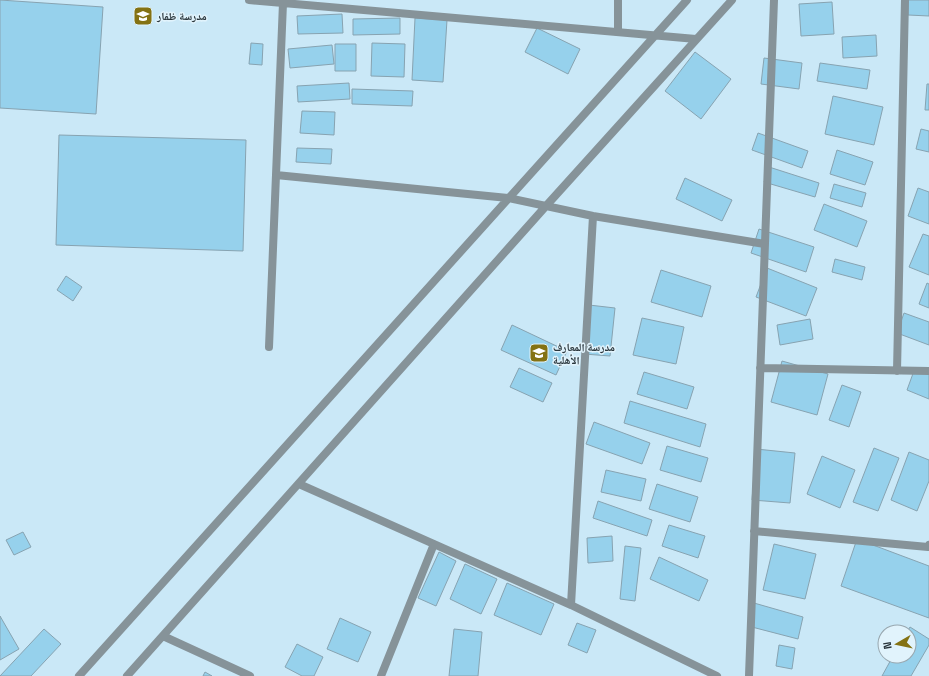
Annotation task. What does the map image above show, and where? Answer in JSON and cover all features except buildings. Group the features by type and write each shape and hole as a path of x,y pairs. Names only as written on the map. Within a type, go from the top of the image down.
{"street":[{"path":"249,0 696,39"},
{"path":"618,0 618,32"},
{"path":"79,676 687,0"},
{"path":"127,676 546,206 732,0"},
{"path":"749,676 774,0"},
{"path":"897,371 905,0"},
{"path":"269,347 283,3"},
{"path":"276,174 508,198 593,216 765,244"},
{"path":"571,605 593,216"},
{"path":"760,368 929,371"},
{"path":"299,484 571,605 717,676"},
{"path":"754,531 928,547 929,545"},
{"path":"380,676 434,544"},
{"path":"163,636 250,676"}],"place":[{"name":"مدرسة ظفار","path":"143,16"},
{"name":"مدرسة المعارف الأهلية","path":"539,353"}]}
